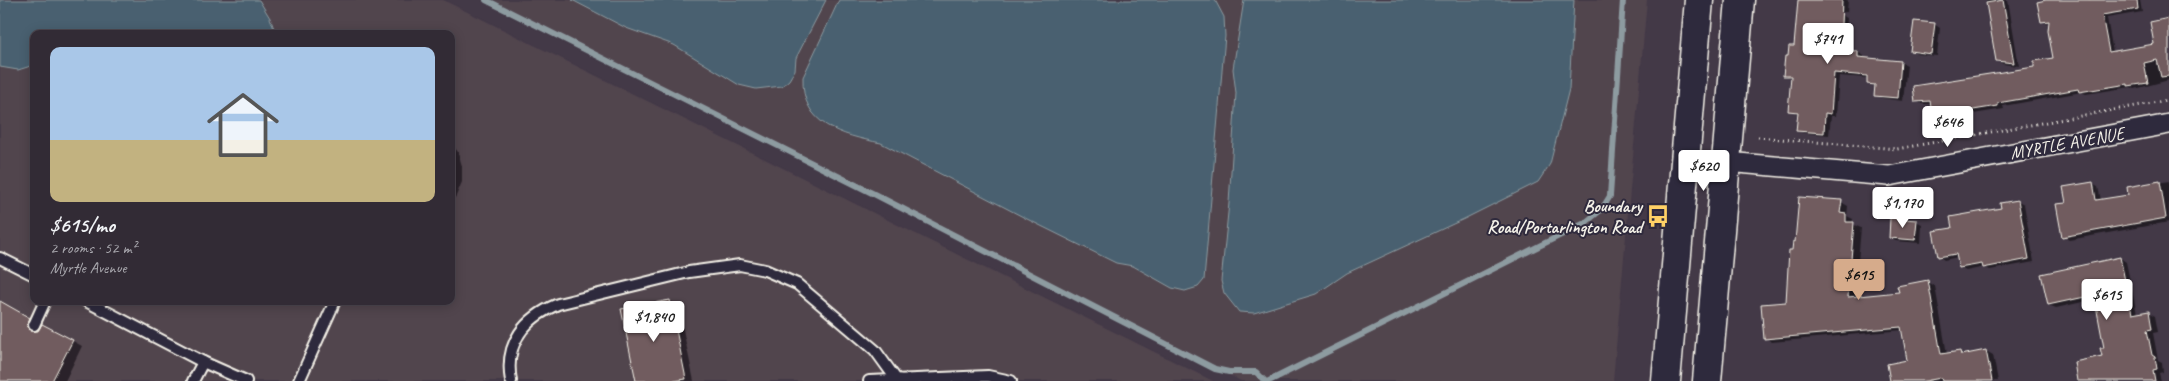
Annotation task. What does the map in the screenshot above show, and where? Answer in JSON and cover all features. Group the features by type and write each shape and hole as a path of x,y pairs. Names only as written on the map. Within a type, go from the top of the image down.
{"main road":[{"path":"1666,381 1699,0"},
{"path":"1707,381 1740,0"}],"street":[{"name":"MYRTLE AVENUE","path":"1726,162 1889,176 2169,124"}],"lane":[{"path":"0,258 30,273"},
{"path":"511,381 512,352 518,335 530,320 544,310 558,304 689,272 740,265 765,270 797,284 875,350 901,380"},
{"path":"34,325 43,305"},
{"path":"94,305 203,362 246,381"},
{"path":"299,381 333,305"},
{"path":"193,381 203,362"},
{"path":"868,381 988,376 1011,381"}],"path":[{"path":"1758,137 1896,149 2169,100"}],"shaded area":[{"path":"0,0 443,0 1213,381 0,381"},
{"path":"483,0 1647,0 1613,381 1241,381"}],"water":[{"path":"0,0 259,0 270,18 274,30 30,30 30,66 18,70 0,67"},
{"path":"572,0 826,0 796,58 795,70 789,80 782,86 756,89 739,85 674,45 626,28"},
{"path":"839,0 1215,0 1224,17 1225,36 1204,280 1198,287 1185,291 1172,288 1133,266 1116,263 1027,219 881,143 852,136 826,125 816,117 809,106 804,93 803,77"},
{"path":"1244,0 1574,0 1569,89 1550,164 1538,182 1464,219 1347,273 1316,294 1254,313 1239,312 1224,293 1221,281 1229,203 1236,93 1233,69"}],"building":[{"path":"1798,0 1842,0 1840,50 1858,51 1858,57 1901,61 1898,98 1874,96 1875,85 1867,84 1867,76 1834,73 1831,114 1825,113 1824,133 1796,131 1798,112 1788,111 1791,76 1783,76 1785,56 1788,56 1789,46 1794,46"},
{"path":"2003,0 2014,63 1996,61 1986,3"},
{"path":"2046,0 2137,0 2138,9 2102,15 2109,52 2154,44 2150,22 2169,18 2169,76 2161,77 2157,60 2144,63 2148,83 2128,86 2128,84 2079,92 2078,89 1998,103 1998,106 1936,116 1932,114 1930,101 1915,102 1913,86 2034,67 2034,61 2053,58 2048,31 2049,21 2041,22 2037,2"},
{"path":"1914,21 1935,23 1931,54 1910,51"},
{"path":"2160,181 2166,218 2062,237 2056,204 2066,203 2063,187 2093,182 2096,200 2128,195 2127,187"},
{"path":"1799,197 1842,200 1840,213 1846,214 1846,222 1854,222 1848,297 1899,292 1897,286 1928,280 1941,354 1960,351 1961,355 1986,350 1992,381 1942,381 1941,378 1925,381 1890,381 1887,364 1907,360 1901,327 1764,339 1761,304 1786,302 1789,250 1792,250 1793,241 1795,242"},
{"path":"2018,200 2029,259 1983,268 1982,264 1959,268 1956,254 1938,257 1933,231 1952,228 1950,217 2001,208 2000,203"},
{"path":"1890,218 1917,220 1915,240 1889,238"},
{"path":"2120,257 2132,314 2149,311 2152,329 2147,330 2157,369 2153,370 2155,381 2077,381 2074,362 2102,356 2100,348 2104,348 2094,295 2048,305 2041,274"},
{"path":"670,300 686,379 674,381 636,381 621,309"},
{"path":"0,301 30,318 27,325 31,331 38,331 42,324 73,340 52,381 0,381"}],"waterway":[{"path":"486,0 874,194 1215,369 1229,372 1256,372 1265,381"},
{"path":"1269,381 1585,223 1602,209 1610,196 1623,0"}],"place":[{"name":"Boundary Road/Portarlington Road","path":"1658,216"}]}
